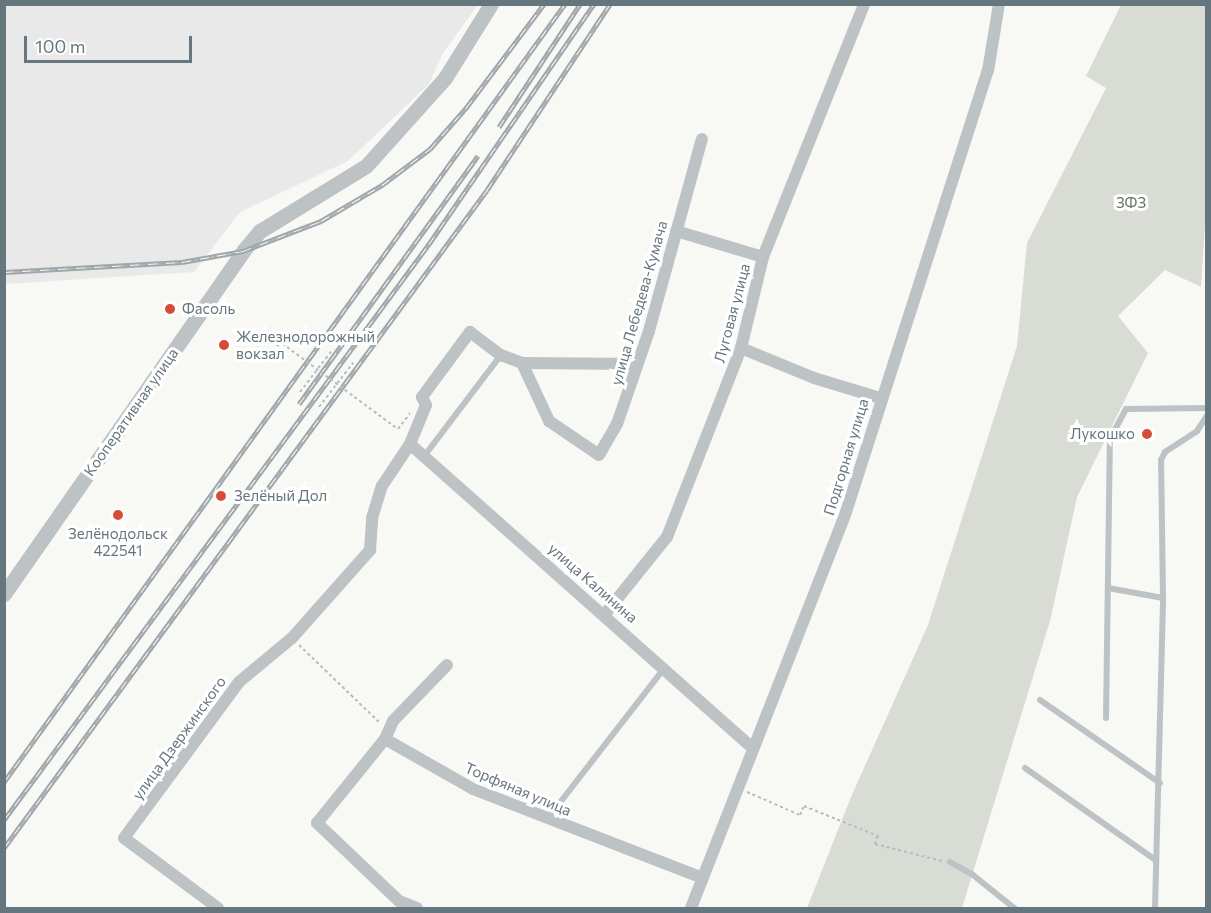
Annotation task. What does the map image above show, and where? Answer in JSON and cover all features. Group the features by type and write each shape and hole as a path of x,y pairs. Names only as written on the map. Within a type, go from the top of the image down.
{"street":[{"name":"Кооперативная улица","path":"4,594 260,231 366,166 445,78 491,4"},
{"name":"Луговая улица","path":"605,614 667,537 741,348 763,257 864,4"},
{"name":"Подгорная улица","path":"691,909 846,512 880,398 985,82 999,4"},
{"name":"улица Лебедева-Кумача","path":"522,363 549,421 599,455 617,424 661,293 702,139"},
{"path":"676,231 763,257"},
{"name":"улица Дзержинского","path":"218,909 124,838 239,682 292,638 369,550 372,518 382,486 410,444 426,405 422,397 470,332 501,355 522,363 636,364"},
{"path":"741,348 814,378 880,398"},
{"name":"улица Калинина","path":"410,444 665,667 753,748"},
{"path":"417,909 396,905 317,823 386,734 447,665"},
{"name":"Торфяная улица","path":"386,734 473,789 702,878"}],"lane":[{"path":"425,455 501,355"},
{"path":"1106,718 1110,439 1126,409 1206,408"},
{"path":"1155,909 1154,859 1160,783 1163,598 1161,460 1165,452 1197,431 1206,417"},
{"path":"1108,588 1163,598"},
{"path":"548,818 665,667"},
{"path":"1040,700 1160,783"},
{"path":"1025,768 1154,859"},
{"path":"950,862 973,875 1014,909"}],"path":[{"path":"268,333 398,429"},
{"path":"275,338 272,341 279,346"},
{"path":"300,392 333,349"},
{"path":"320,407 353,363"},
{"path":"292,638 386,734"},
{"path":"747,781 744,791 800,815 804,806 878,836 875,844 918,858 950,862"}],"shaded area":[{"path":"5,4 478,5 443,53 429,84 348,161 240,212 194,272 5,284"}],"green space":[{"name":"ЗФЗ","path":"1121,5 1206,5 1206,208 1201,287 1165,270 1118,316 1148,353 1077,497 1050,621 962,908 807,908 851,797 928,625 1017,346 1027,243 1106,88 1086,76"}],"railway":[{"path":"4,272 182,262 243,251 321,221 382,185 430,149 466,108 544,4"},
{"path":"4,782 565,4"},
{"path":"499,127 580,4"},
{"path":"4,820 429,244 594,4"},
{"path":"4,848 487,190 610,4"},
{"path":"299,404 478,156"}],"place":[{"name":"Фасоль","path":"170,309"},
{"name":"Железнодорожный вокзал","path":"224,345"},
{"name":"Лукошко","path":"1147,434"},
{"name":"Зелёный Дол","path":"221,496"},
{"name":"Зелёнодольск 422541","path":"118,515"}]}
